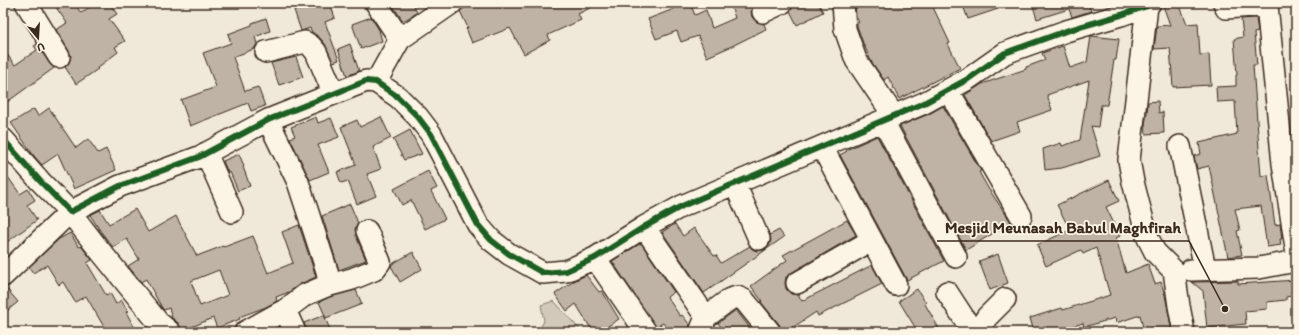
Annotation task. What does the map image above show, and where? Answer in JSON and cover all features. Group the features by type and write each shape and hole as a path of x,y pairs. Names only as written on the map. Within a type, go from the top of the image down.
{"street":[{"path":"26,3 59,57"},
{"path":"376,3 400,39"},
{"path":"376,82 400,39 452,3"},
{"path":"763,12 782,3"},
{"path":"843,3 845,29 856,60 888,119 956,257"},
{"path":"1224,3 1226,8 1267,4 1283,164 1296,248"},
{"path":"3,276 70,212 120,186 206,153 268,120 366,81 376,82 398,97 431,134 478,225 491,240 508,254 543,273 566,271 595,258 644,227 682,206 888,119 924,102 968,79 1006,53 1066,31 1121,15 1148,4 1129,160 1147,236 1155,252 1174,271 1184,332"},
{"path":"266,52 305,42 316,52 334,94"},
{"path":"948,90 1021,216"},
{"path":"268,120 298,182 327,271 328,278 326,286"},
{"path":"3,139 70,212 158,322 170,332"},
{"path":"822,146 896,285"},
{"path":"1180,146 1205,269"},
{"path":"206,153 232,212"},
{"path":"734,184 758,239"},
{"path":"644,227 703,324 730,299 738,297 744,300 770,332"},
{"path":"245,332 285,310 305,295 326,286 352,279 374,270 380,262 367,231"},
{"path":"797,283 872,240"},
{"path":"595,258 646,332"},
{"path":"1174,271 1259,268 1296,261"},
{"path":"948,292 973,332"},
{"path":"977,332 987,317 1005,300"},
{"path":"285,310 295,332"}],"shaded area":[{"path":"554,301 582,332 554,332 552,330 550,332 538,332 544,321 541,305"}],"building":[{"path":"53,3 74,3 81,13 95,3 109,3 117,14 109,19 125,41 115,47 118,52 97,68 98,69 76,84 65,67 69,63 71,56 56,30 67,23"},
{"path":"314,3 330,3 335,18 325,22 339,60 333,62 325,44 312,32 310,28 301,31 294,10"},
{"path":"391,3 413,3 417,13 403,21"},
{"path":"476,3 600,3 578,14 581,20 548,35 550,40 524,54 510,28 472,43 466,28 468,28 460,11"},
{"path":"672,3 690,3 695,15 706,10 712,28 735,18 730,3 753,3 754,5 751,11 752,17 757,22 764,24 766,29 707,57 698,36 681,42 677,31 656,39 648,19 674,9"},
{"path":"795,3 818,3 823,12 797,25 790,11"},
{"path":"855,3 931,3 960,68 899,99 888,77 884,80 871,61 857,26 857,23 859,22 856,17"},
{"path":"962,3 1010,3 1010,5 968,19"},
{"path":"1032,3 1088,3 1091,11 1072,17 1069,9 1037,19"},
{"path":"1162,3 1179,3 1187,24 1198,23 1200,55 1209,54 1211,85 1173,87 1170,48 1154,49 1157,26 1170,25"},
{"path":"371,17 379,30 382,41 361,49 352,24"},
{"path":"266,18 270,31 255,37 257,44 254,49 233,57 245,91 258,87 265,106 251,111 248,103 190,126 181,100 216,87 203,53 231,43 228,34"},
{"path":"1256,18 1258,32 1254,33 1257,65 1253,65 1261,176 1268,175 1275,225 1280,224 1282,239 1280,239 1281,245 1267,247 1261,206 1235,209 1240,230 1237,231 1242,255 1228,257 1209,166 1197,169 1194,156 1201,154 1199,143 1237,134 1235,101 1217,102 1216,87 1236,86 1237,75 1234,39 1243,37 1241,19"},
{"path":"1091,36 1119,39 1107,105 1101,105 1098,127 1091,126 1100,156 1062,168 1045,170 1043,149 1061,143 1062,146 1080,140 1089,80 1047,95 1052,110 1017,122 1020,131 991,141 965,95 982,84 1026,69 1026,67 1045,60 1042,53 1063,46 1070,68 1087,62"},
{"path":"37,44 54,68 3,105 3,49 15,65 37,50 34,46"},
{"path":"350,44 359,71 347,76 338,49"},
{"path":"296,57 303,77 279,85 271,63"},
{"path":"1158,101 1159,113 1163,112 1164,133 1146,134 1145,124 1148,102"},
{"path":"943,106 981,171 979,172 988,188 1011,222 966,250 900,126 929,114"},
{"path":"49,108 76,148 88,139 98,153 106,149 116,170 74,189 58,154 42,165 11,123 34,109 38,116"},
{"path":"316,117 318,123 331,118 339,137 318,145 329,172 310,180 290,138 295,136 291,127"},
{"path":"381,117 391,138 373,147 381,169 367,174 376,196 357,204 348,181 341,183 337,172 356,165 341,127 357,120 360,127"},
{"path":"410,130 422,154 404,160 393,139"},
{"path":"877,136 944,261 907,280 840,155 847,151 846,150"},
{"path":"239,154 250,186 238,191 230,172 228,173 223,161"},
{"path":"3,170 20,194 28,189 35,200 27,205 37,220 3,245"},
{"path":"428,171 437,188 431,191 445,219 425,229 411,200 402,205 394,189"},
{"path":"1109,180 1119,201 1106,207 1120,236 1116,238 1126,273 1148,264 1155,284 1161,282 1172,332 1144,332 1140,315 1116,323 1115,318 1084,327 1083,323 1055,332 1034,332 1030,318 1062,308 1063,310 1110,295 1096,248 1083,254 1081,250 1046,266 1037,245 1070,230 1057,205"},
{"path":"350,204 358,223 355,229 356,236 366,260 339,270 322,216"},
{"path":"135,209 148,232 176,216 197,256 253,236 268,273 293,263 282,232 299,225 316,277 300,284 289,292 276,297 277,301 266,307 239,317 240,319 217,328 213,318 182,331 178,323 172,318 169,308 164,310 162,308 146,279 141,282 128,266 139,259 127,239 113,247 90,215 100,210 109,224","holes":["219,270 228,295 200,306 191,281"]},
{"path":"847,220 856,235 791,273 786,277 786,289 791,294 798,295 802,301 872,265 882,284 818,316 816,312 786,332 783,332 779,324 761,302 762,301 751,286 787,260 783,255"},
{"path":"675,224 683,236 694,228 714,256 716,255 721,263 750,246 752,249 757,251 764,250 769,246 771,240 770,235 779,230 784,237 704,293 662,232"},
{"path":"70,233 79,247 81,246 92,260 87,263 106,295 110,293 116,304 121,300 128,311 126,312 137,332 107,332 86,296 75,302 63,282 59,285 47,265 33,273 29,267 59,239"},
{"path":"641,243 674,292 667,297 680,316 682,315 690,325 688,332 670,332 663,323 656,327 612,261"},
{"path":"413,252 422,269 400,282 391,266"},
{"path":"998,254 1008,283 990,290 979,261"},
{"path":"586,275 599,292 602,291 619,319 599,332 593,332 576,304 567,311 555,294"},
{"path":"1296,280 1296,295 1286,297 1286,300 1267,302 1267,309 1245,311 1246,324 1207,328 1203,291 1192,282 1238,281 1238,284"},
{"path":"3,288 6,288 18,302 3,314"},
{"path":"917,289 941,332 918,332 899,301"},
{"path":"356,290 362,304 326,318 319,302 330,297"},
{"path":"736,310 753,332 725,332 718,323"},
{"path":"324,315 331,332 307,332 304,323"}],"cycle path":[{"path":"3,139 70,212 120,186 199,157 268,120 366,81 376,82 398,97 418,117 431,134 478,225 491,240 509,254 543,273 566,271 595,258 644,227 682,206 924,103 968,79 1005,53 1066,31 1121,15 1147,6 1150,3"}],"place":[{"name":"Mesjid Meunasah Babul Maghfirah","path":"1225,309"}]}
